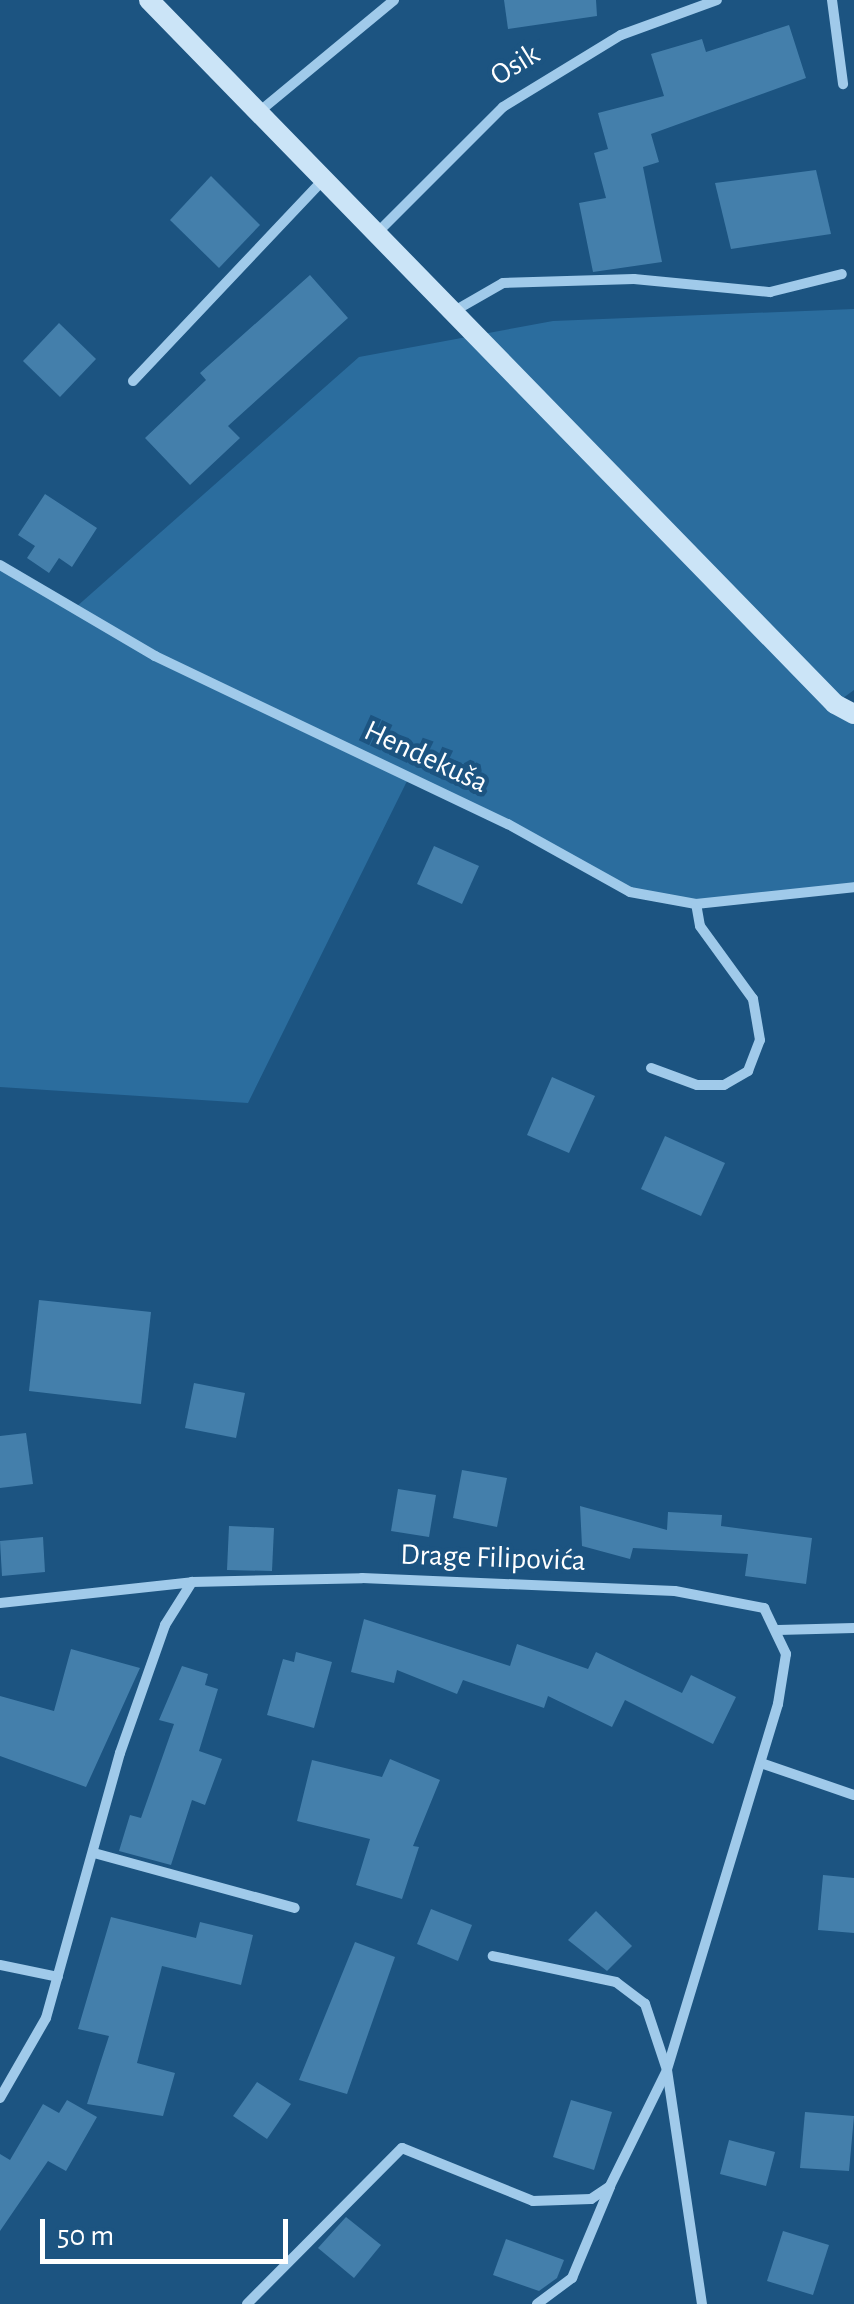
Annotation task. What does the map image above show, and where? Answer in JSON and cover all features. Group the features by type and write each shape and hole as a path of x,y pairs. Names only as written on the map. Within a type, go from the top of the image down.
{"main road":[{"path":"149,0 848,713"}],"street":[{"path":"260,110 394,0"},
{"name":"Osik","path":"379,231 503,107 622,35 717,0"},
{"path":"832,0 843,84"},
{"path":"133,380 326,178"},
{"path":"456,310 503,283 634,279 770,292 842,274"},
{"name":"Hendekuša","path":"0,564 155,656 508,824 630,892 696,904 854,887"},
{"path":"651,1068 697,1086 724,1085 748,1071 760,1040 753,999 700,926 696,904"},
{"name":"Drage Filipovića","path":"0,1603 192,1582 362,1578 675,1591 764,1608 778,1630"},
{"path":"0,2098 46,2018 165,1625 192,1582"},
{"path":"538,2304 572,2278 610,2186 667,2070 761,1763 786,1654 778,1630 854,1628"},
{"path":"761,1763 854,1796"},
{"path":"94,1852 295,1908"},
{"path":"493,1956 634,1991 667,2070 702,2304"},
{"path":"0,1965 58,1978"},
{"path":"247,2304 402,2148 532,2201 591,2199 610,2186"}],"shaded area":[{"path":"854,309 854,690 835,704 854,724 854,887 696,904 630,892 409,777 248,1103 0,1087 0,565 75,608 359,357 553,321"}],"building":[{"path":"504,0 596,0 597,16 508,29"},
{"path":"789,25 806,78 651,134 659,162 643,167 662,262 593,272 579,203 606,198 594,153 608,149 598,113 664,96 651,54 702,39 706,52"},
{"path":"816,170 831,234 731,249 715,183"},
{"path":"211,176 260,225 219,268 170,220"},
{"path":"310,275 348,318 228,426 240,438 190,485 145,438 206,380 200,373"},
{"path":"59,323 96,359 60,397 23,361"},
{"path":"45,494 97,528 72,567 59,558 49,573 27,558 35,546 18,535"},
{"path":"434,846 479,866 462,904 417,884"},
{"path":"552,1077 595,1096 569,1153 527,1135"},
{"path":"665,1136 725,1163 701,1216 641,1189"},
{"path":"39,1300 151,1312 141,1404 29,1391"},
{"path":"194,1383 245,1393 236,1438 185,1428"},
{"path":"26,1433 33,1484 0,1488 0,1436"},
{"path":"462,1470 507,1478 497,1527 453,1518"},
{"path":"398,1489 436,1495 429,1537 391,1531"},
{"path":"580,1506 667,1530 668,1512 722,1515 721,1526 812,1538 806,1584 745,1576 748,1554 633,1548 630,1559 582,1546"},
{"path":"229,1526 274,1528 272,1571 227,1570"},
{"path":"43,1537 45,1572 2,1576 0,1541"},
{"path":"364,1619 510,1666 517,1644 588,1669 596,1652 682,1693 691,1675 736,1697 713,1744 625,1700 612,1727 548,1696 544,1708 463,1680 457,1694 397,1670 394,1683 351,1672"},
{"path":"71,1649 140,1668 86,1787 0,1756 0,1696 54,1711"},
{"path":"296,1652 332,1662 314,1728 267,1715 283,1659 294,1662"},
{"path":"182,1666 208,1674 205,1685 218,1689 199,1751 222,1759 205,1805 192,1800 171,1865 119,1851 130,1815 141,1818 174,1724 159,1720"},
{"path":"390,1759 440,1780 413,1846 419,1847 402,1899 356,1885 370,1839 297,1821 312,1760 382,1777"},
{"path":"823,1875 854,1878 854,1933 818,1930"},
{"path":"431,1909 472,1925 458,1961 417,1944"},
{"path":"596,1911 632,1946 607,1971 568,1940"},
{"path":"111,1917 196,1938 200,1922 253,1935 241,1985 162,1966 137,2063 175,2073 163,2116 87,2104 109,2036 78,2029"},
{"path":"355,1942 395,1957 347,2094 299,2080"},
{"path":"257,2082 291,2104 267,2139 233,2116"},
{"path":"67,2100 97,2117 66,2171 48,2161 0,2231 0,2154 10,2160 43,2104 59,2113"},
{"path":"571,2100 612,2112 594,2170 553,2157"},
{"path":"805,2112 854,2116 849,2171 800,2168"},
{"path":"729,2140 775,2152 766,2186 720,2174"},
{"path":"346,2217 381,2245 354,2278 318,2248"},
{"path":"783,2231 829,2245 813,2295 767,2281"},
{"path":"506,2239 564,2260 557,2278 539,2291 493,2275"}]}
